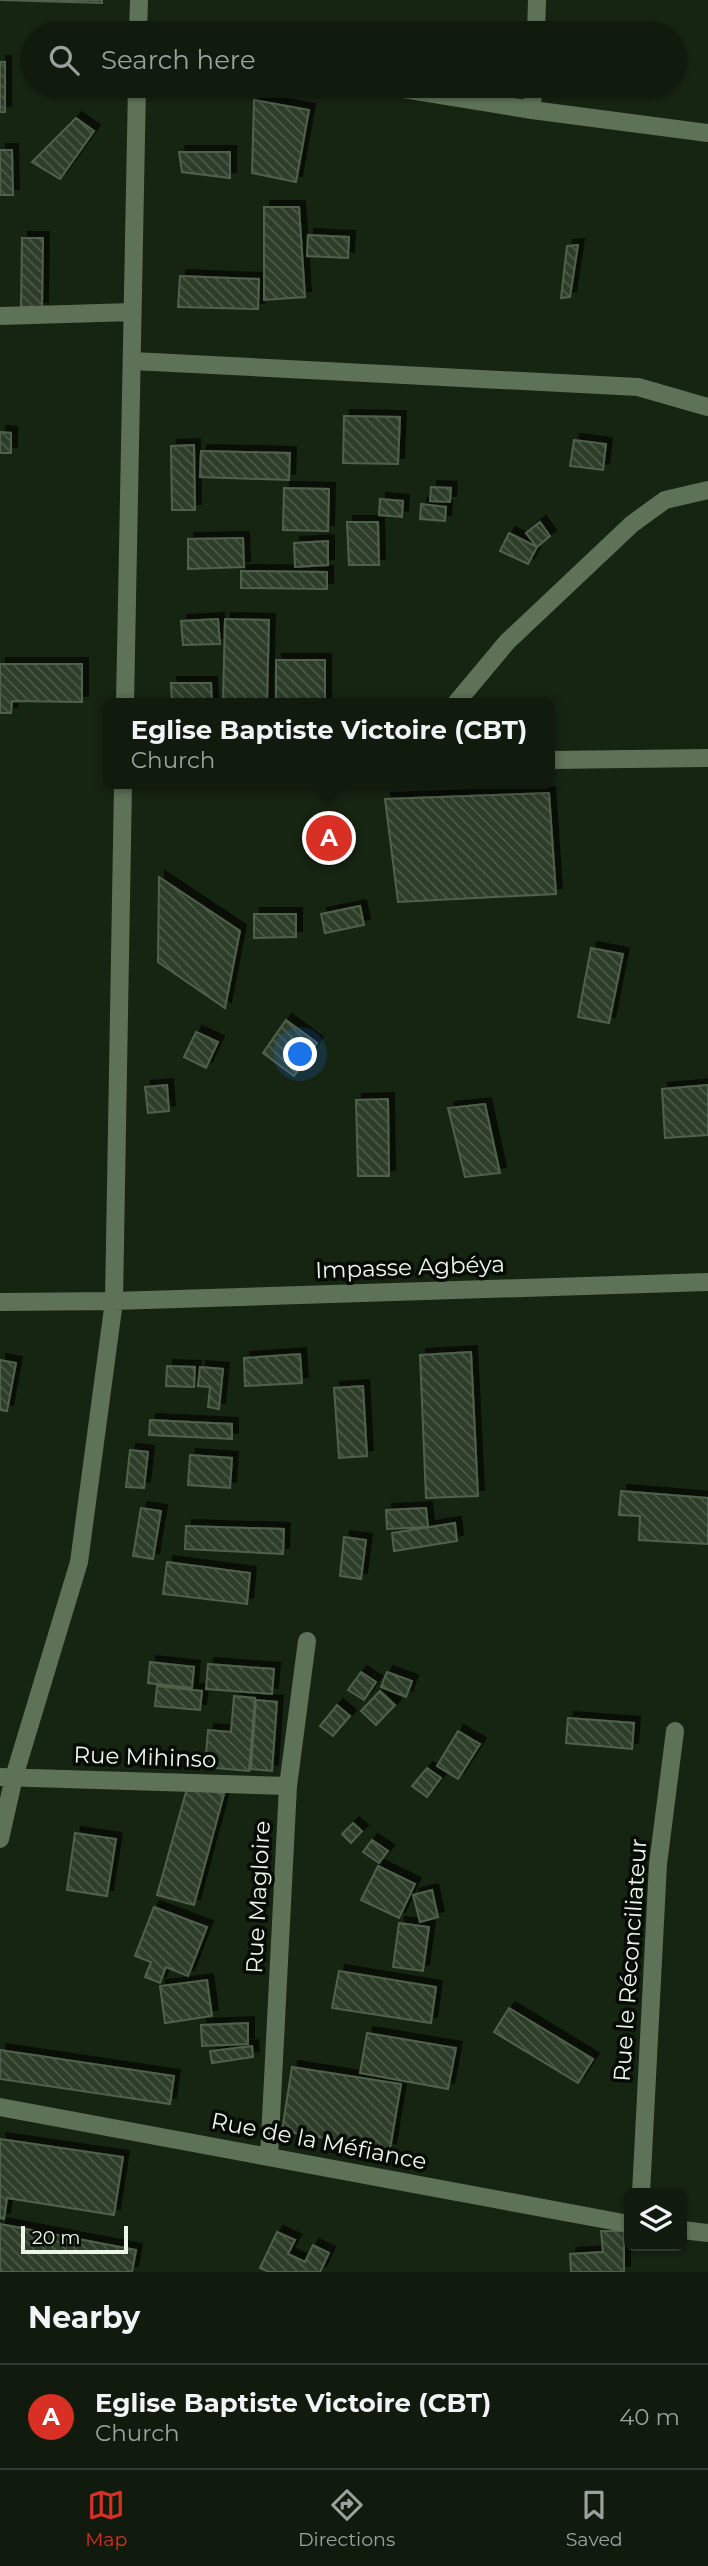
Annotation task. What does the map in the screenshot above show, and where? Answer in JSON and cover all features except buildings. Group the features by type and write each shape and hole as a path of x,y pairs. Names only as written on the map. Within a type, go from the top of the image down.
{"street":[{"path":"138,21 139,0"},
{"path":"536,21 537,0"},
{"path":"125,698 137,98"},
{"path":"458,98 708,133"},
{"path":"532,98 532,110"},
{"path":"0,316 132,312"},
{"path":"132,361 638,387 708,407"},
{"path":"460,698 507,642 632,524 665,500 708,490"},
{"path":"555,760 708,758"},
{"path":"0,1839 7,1777 79,1562 114,1301 124,789"},
{"name":"Impasse Agbéya","path":"0,1302 114,1301 708,1282"},
{"name":"Rue Magloire","path":"269,2157 288,1786 307,1641"},
{"name":"Rue le Réconciliateur","path":"641,2188 658,1864 675,1731"},
{"name":"Rue Mihinso","path":"7,1777 288,1786"},
{"name":"Rue de la Méfiance","path":"0,2107 624,2223"},
{"path":"687,2231 708,2233"}],"place":[{"name":"Eglise Baptiste Victoire (CBT)","path":"329,838"}]}
